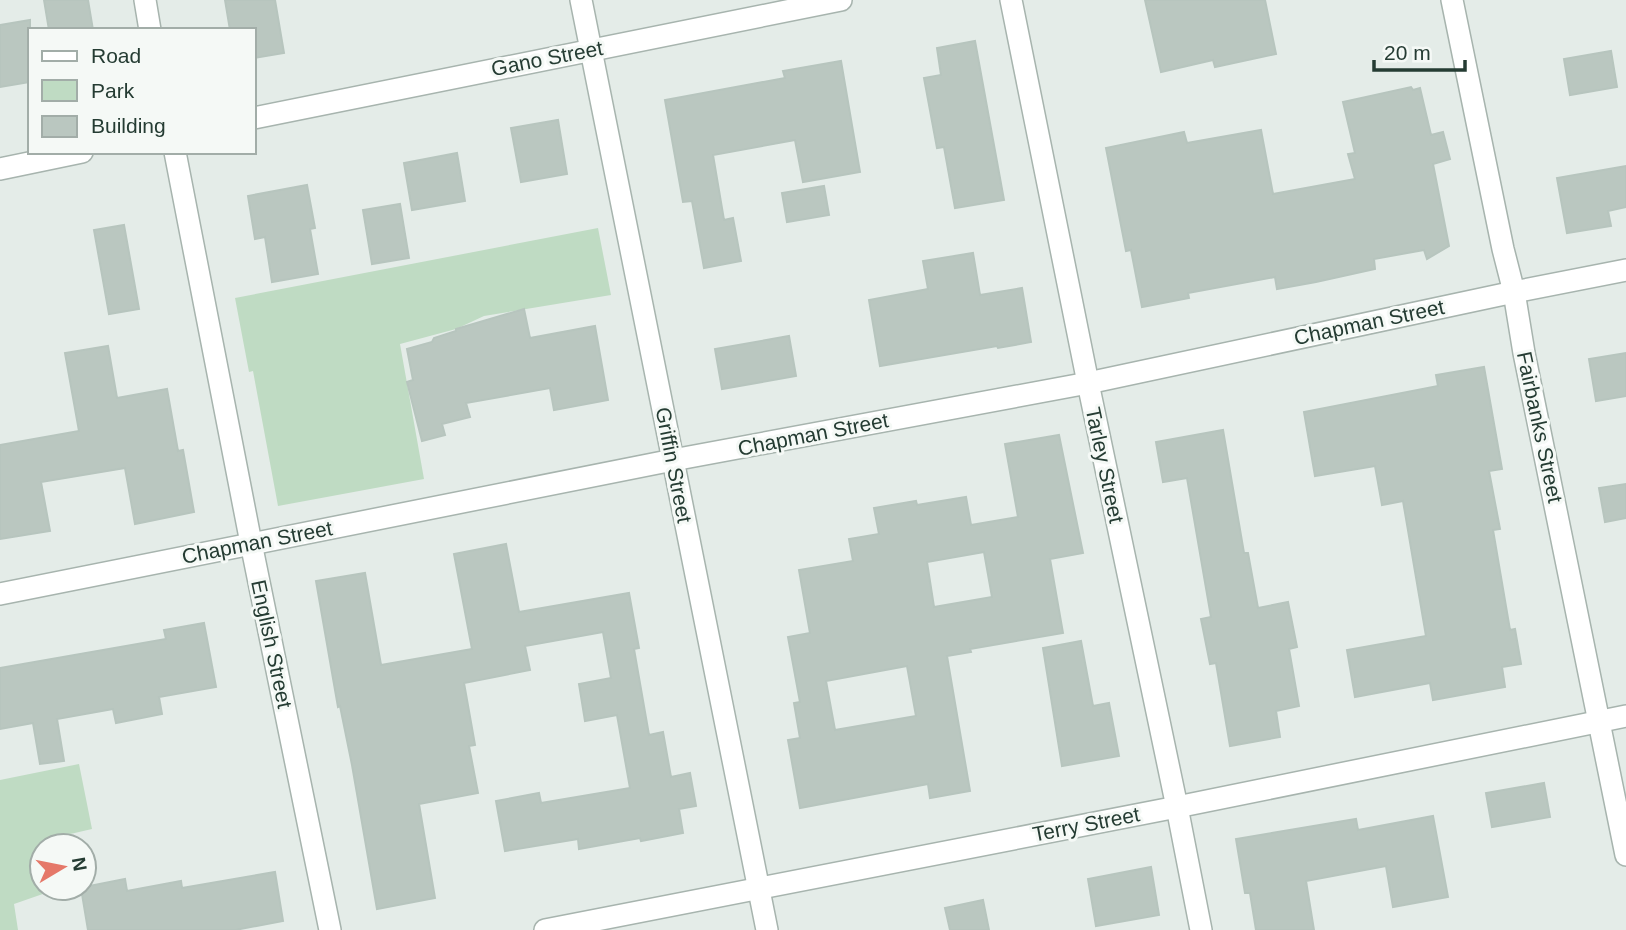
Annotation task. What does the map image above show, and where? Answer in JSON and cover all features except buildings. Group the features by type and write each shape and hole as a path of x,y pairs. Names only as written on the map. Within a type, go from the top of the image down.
{"street":[{"path":"145,0 150,28"},
{"name":"Griffin Street","path":"581,0 766,930"},
{"name":"Gano Street","path":"256,118 841,0"},
{"name":"Tarley Street","path":"1011,0 1201,930"},
{"name":"Fairbanks Street","path":"1452,0 1514,292 1626,855"},
{"path":"0,169 72,154"},
{"name":"English Street","path":"175,154 330,930"},
{"name":"Chapman Street","path":"0,594 673,460 1088,383 1626,270"},
{"name":"Terry Street","path":"545,930 1626,716"}],"green space":[{"path":"598,228 611,295 484,316 456,329 400,344 424,479 278,506 253,371 249,372 235,298"},
{"path":"79,764 92,829 79,832 28,832 28,899 14,904 18,930 0,930 0,780"}]}
